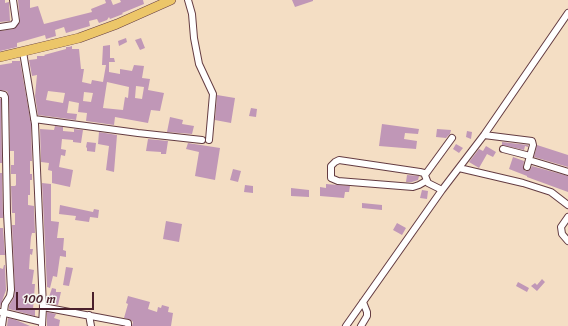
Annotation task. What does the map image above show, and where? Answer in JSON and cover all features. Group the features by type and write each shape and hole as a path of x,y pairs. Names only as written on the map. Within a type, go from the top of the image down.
{"highway":[{"path":"0,57 79,38 117,24 171,0"}],"street":[{"path":"0,26 13,25 16,21 13,0"},
{"path":"188,0 192,14 194,38 199,64 213,94 209,140"},
{"path":"346,326 442,190 484,135 568,13"},
{"path":"2,312 42,324 34,119 23,52"},
{"path":"0,94 4,95 5,97 7,213 11,290 10,296 5,301 2,312 2,326"},
{"path":"34,119 202,140"},
{"path":"484,135 532,141 533,145 527,167"},
{"path":"442,190 426,178 424,173 420,172 339,160 331,166 330,176 338,181 391,186 416,186 426,178 452,138"},
{"path":"503,149 568,172"},
{"path":"458,168 495,176 551,192 568,205"},
{"path":"568,217 560,227 562,234 568,241"},
{"path":"362,326 367,316 366,308 363,302"},
{"path":"42,307 128,323 128,326"},
{"path":"89,315 91,326"}],"building":[{"path":"0,0 5,0 5,3 9,2 10,21 0,22"},
{"path":"18,0 30,0 30,8 38,6 44,24 92,12 91,9 106,3 105,0 111,0 113,5 121,2 120,0 143,0 144,4 110,19 109,17 107,20 99,23 97,19 89,21 90,26 66,33 64,27 55,30 56,36 46,39 45,35 17,43 17,47 0,51 0,31 14,29 20,22"},
{"path":"292,0 313,0 313,1 295,7"},
{"path":"126,38 127,42 119,46 118,41"},
{"path":"141,38 145,48 140,50 135,40"},
{"path":"110,45 110,58 114,58 115,62 109,62 109,72 120,74 120,69 132,71 134,65 144,66 142,78 150,79 148,90 164,93 160,111 151,110 148,123 115,117 114,125 86,121 87,113 78,112 79,103 69,101 67,113 77,114 76,120 38,115 35,96 37,75 32,76 29,60 37,59 37,56 45,56 44,55 72,46 72,49 79,49 81,69 84,69 82,82 91,84 92,80 103,82 106,65 102,65 103,46","holes":["107,82 129,87 128,98 125,97 123,110 103,108","136,86 144,87 142,99 135,98","48,91 65,93 63,103 46,100","84,92 93,93 91,102 83,101"]},
{"path":"12,61 20,61 31,124 32,161 30,161 30,174 32,174 32,180 30,180 28,205 34,206 35,233 32,233 31,237 30,249 33,249 32,255 30,254 29,269 34,270 32,284 35,284 33,309 35,309 35,316 9,309 15,291 12,225 15,225 15,213 12,213 11,186 16,185 16,174 11,174 11,165 14,165 14,151 10,151 9,97 7,91 0,90 0,65 12,63"},
{"path":"217,95 235,98 231,123 215,120"},
{"path":"1,99 2,163 0,163"},
{"path":"251,108 257,109 256,117 249,116"},
{"path":"170,117 183,120 182,124 194,126 192,134 167,132"},
{"path":"382,124 419,129 418,134 405,133 404,139 417,141 416,149 379,146"},
{"path":"55,126 63,127 63,131 74,132 74,129 83,130 81,143 73,142 73,140 62,139 61,149 66,150 65,156 61,155 59,167 73,170 70,187 52,183 52,171 48,170 49,163 41,162 40,129 54,130"},
{"path":"437,129 451,130 450,134 446,138 436,137"},
{"path":"467,131 472,132 471,139 466,137"},
{"path":"99,132 117,135 114,172 106,170 109,146 98,144"},
{"path":"148,139 168,141 166,154 161,154 161,152 146,151"},
{"path":"87,142 96,143 95,152 87,151"},
{"path":"502,142 528,145 528,147 525,146 524,150 502,145"},
{"path":"188,143 220,148 215,180 195,176 199,152 186,149"},
{"path":"456,144 463,148 459,153 453,149"},
{"path":"537,145 568,155 568,167 534,157"},
{"path":"486,146 496,152 493,157 487,154 479,168 469,162 479,149 483,151"},
{"path":"513,157 524,161 523,168 525,171 530,170 532,166 568,176 568,192 509,169"},
{"path":"233,169 241,171 238,182 230,180"},
{"path":"0,173 2,173 3,218 0,218"},
{"path":"407,175 419,176 418,180 406,182"},
{"path":"42,183 51,184 51,221 59,222 57,238 64,238 63,250 66,251 66,257 60,256 57,277 53,276 50,288 47,287"},
{"path":"326,184 350,186 349,192 345,192 344,198 320,196 320,187 326,188"},
{"path":"245,185 253,186 253,193 244,192"},
{"path":"291,188 309,190 309,197 291,196"},
{"path":"422,190 428,191 427,199 420,198"},
{"path":"362,203 382,205 382,210 362,208"},
{"path":"60,205 93,212 94,209 99,210 98,218 90,217 89,222 75,220 76,216 59,214"},
{"path":"166,221 182,224 179,242 163,239"},
{"path":"397,223 406,228 402,235 393,230"},
{"path":"0,228 3,228 5,255 0,255"},
{"path":"4,265 6,290 0,307 0,268 3,269"},
{"path":"66,267 73,268 69,286 63,285"},
{"path":"542,279 545,282 537,291 531,286 535,283 537,285"},
{"path":"518,282 529,288 527,292 516,286"},
{"path":"52,288 56,289 56,292 61,292 58,305 47,303"},
{"path":"128,296 150,302 148,309 157,312 158,307 161,308 162,305 169,307 168,312 173,313 171,326 132,326 133,322 131,320 124,318 128,304 126,303"},
{"path":"47,312 56,314 54,318 60,320 59,326 47,326"},
{"path":"8,318 16,320 30,326 7,326"}]}
